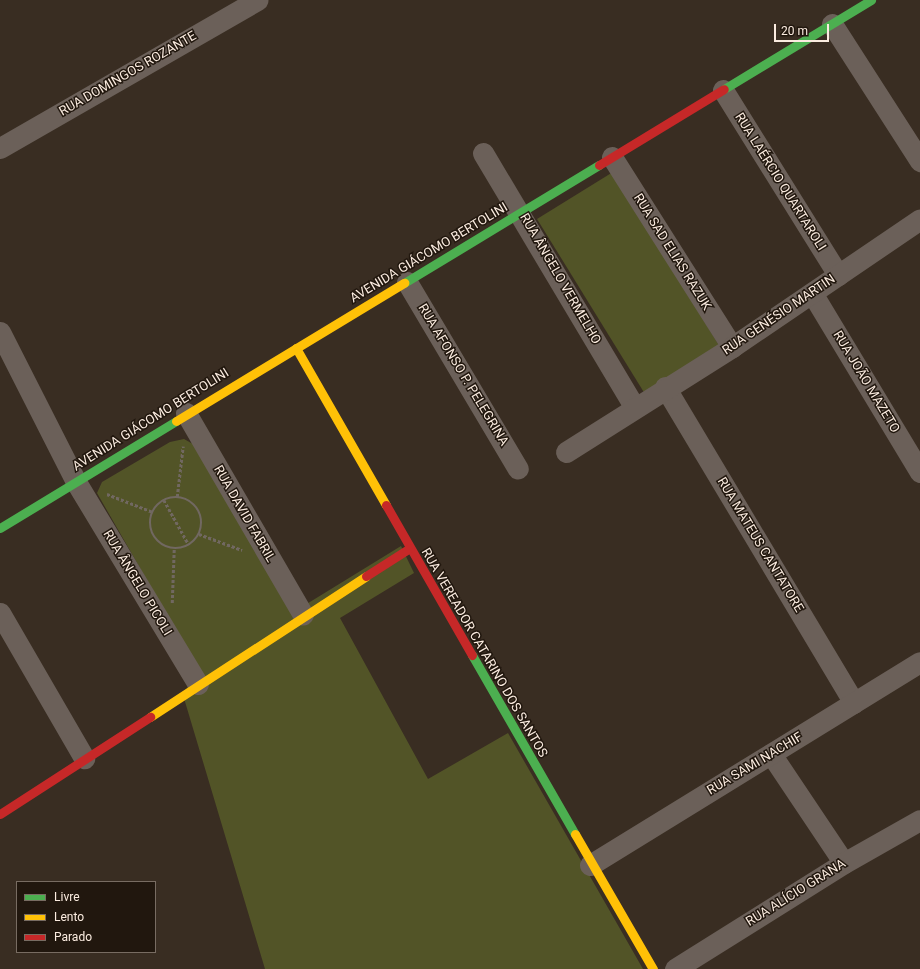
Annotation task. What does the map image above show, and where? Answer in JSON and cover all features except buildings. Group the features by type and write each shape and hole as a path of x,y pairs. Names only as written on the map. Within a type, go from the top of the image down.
{"street":[{"name":"RUA DOMINGOS ROZANTE","path":"0,148 257,0"},
{"name":"AVENIDA GIÁCOMO BERTOLINI","path":"0,528 186,413 408,282 871,0"},
{"path":"832,24 920,161"},
{"name":"RUA LAÉRCIO QUARTAROLI","path":"723,90 838,275"},
{"name":"RUA ÂNGELO VERMELHO","path":"483,153 522,212 634,406"},
{"name":"RUA SAD ELIAS RAZUK","path":"612,157 732,347"},
{"name":"RUA GENÉSIO MARTIN","path":"566,452 634,406 732,347 920,219"},
{"name":"RUA AFONSO P. PELEGRINA","path":"408,282 518,468"},
{"name":"RUA JOÃO MAZETO","path":"812,293 920,472"},
{"name":"RUA ÂNGELO PICOLI","path":"0,332 76,482 198,684"},
{"name":"RUA VEREADOR CATARINO DOS SANTOS","path":"296,348 590,865 653,969"},
{"name":"RUA MATEUS CANTATORE","path":"665,387 854,703"},
{"name":"RUA DAVID FABRIL","path":"186,413 270,560 303,614"},
{"path":"0,814 303,614 410,548"},
{"path":"0,613 84,758"},
{"name":"RUA SAMI NACHIF","path":"590,865 920,662"},
{"path":"771,754 844,863"},
{"name":"RUA ALÍCIO GRANA","path":"675,969 844,863 920,820"}],"path":[{"path":"178,498 183,444"},
{"path":"104,493 153,512"},
{"path":"178,498 195,506 201,520 199,534 189,546 174,549 157,540 150,522 153,512 164,500 178,498"},
{"path":"164,500 189,546"},
{"path":"199,534 270,560"},
{"path":"172,609 174,549"}],"green space":[{"path":"613,172 720,347 645,394 537,219"},
{"path":"184,439 193,444 292,613 401,546 414,573 340,618 428,779 508,733 643,969 265,969 183,695 198,669 97,493 102,482 170,442"}],"traffic: fast":[{"path":"724,89 871,0"},
{"path":"404,283 599,165"},
{"path":"0,528 176,421"},
{"path":"472,655 575,834"}],"traffic: slow":[{"path":"176,421 404,283"},
{"path":"296,348 386,505"},
{"path":"150,717 366,576"},
{"path":"575,834 653,969"}],"traffic: jam":[{"path":"599,165 724,89"},
{"path":"386,505 472,655"},
{"path":"366,576 410,548"},
{"path":"0,814 150,717"}]}
